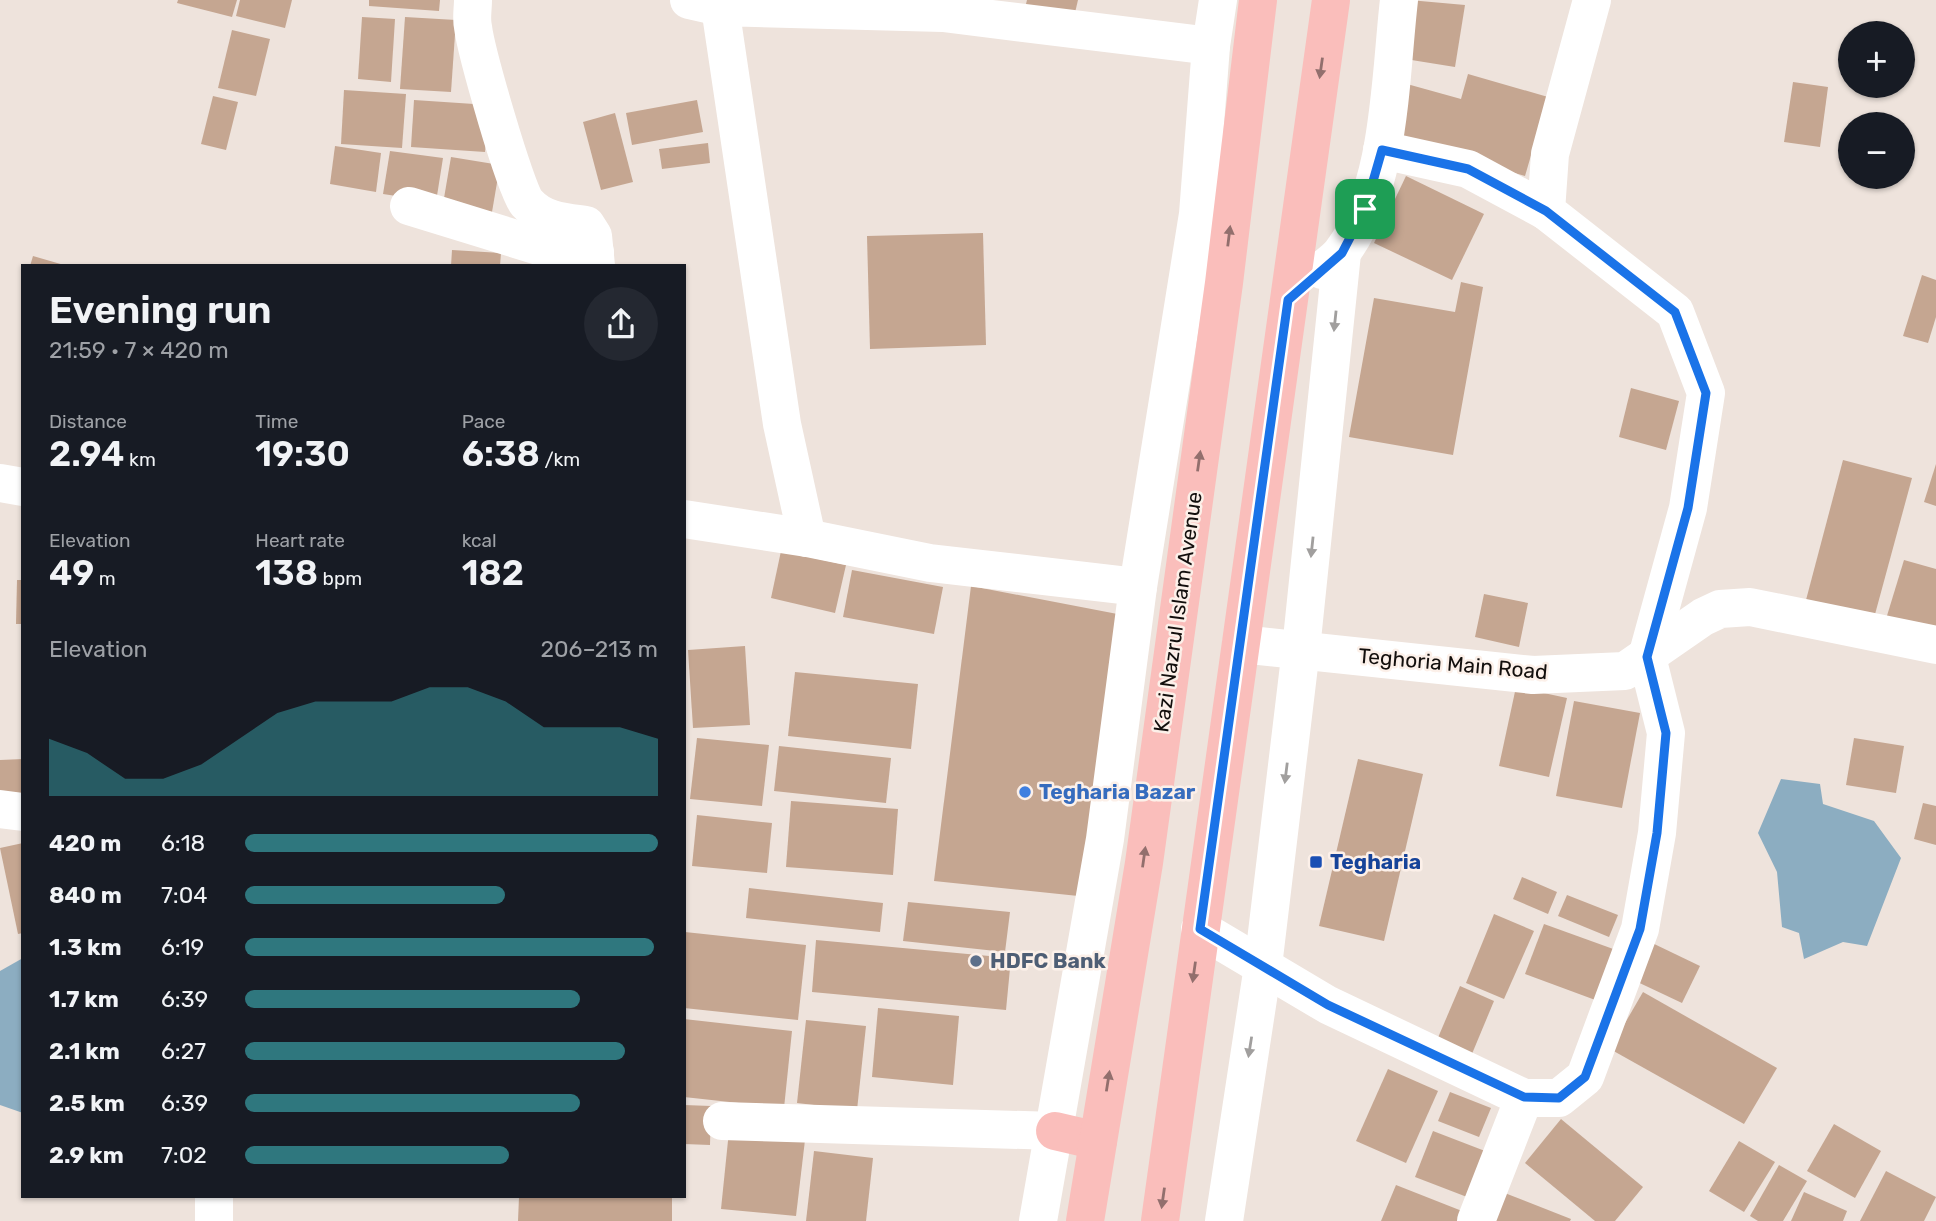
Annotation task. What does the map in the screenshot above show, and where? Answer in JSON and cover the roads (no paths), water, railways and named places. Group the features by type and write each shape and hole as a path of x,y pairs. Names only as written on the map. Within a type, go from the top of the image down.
{"main road":[{"name":"Kazi Nazrul Islam Avenue","path":"1085,1221 1146,850 1224,283 1258,0"},
{"path":"1160,1221 1331,0"},
{"path":"1055,1131 1098,1141"}],"street":[{"path":"410,206 568,254 596,259 593,236 586,225 552,220 539,214 525,201 487,85 472,27 473,0"},
{"path":"1038,1221 1105,839 1138,587 1198,214 1211,46 1218,0"},
{"path":"1288,300 1342,253 1365,209 1382,150 1399,0"},
{"path":"1546,211 1550,154 1592,0"},
{"path":"807,538 782,424 704,4 943,13 1211,46"},
{"path":"1200,929 1328,1005 1524,1097 1559,1098 1585,1077 1640,929 1657,833 1666,733 1647,657 1688,508 1706,393 1675,312 1546,211 1468,169 1382,150"},
{"path":"1224,1221 1263,966 1301,649 1342,253"},
{"path":"0,483 21,487"},
{"path":"686,519 807,538 930,563 1138,587"},
{"name":"Teghoria Main Road","path":"1241,644 1533,675 1625,671 1720,608 1750,607 1936,645"},
{"path":"0,809 21,812"},
{"path":"1476,1221 1524,1097"},
{"path":"722,1121 1055,1131"},
{"path":"214,1198 214,1221"}],"water":[{"path":"1781,779 1820,784 1823,804 1874,821 1901,858 1867,946 1843,942 1804,959 1799,933 1782,927 1777,872 1758,833"},
{"path":"21,959 21,1112 0,1105 0,971"}],"place":[{"name":"Tegharia Bazar","path":"1025,792"},
{"name":"Tegharia","path":"1316,862"},
{"name":"HDFC Bank","path":"976,961"}]}
